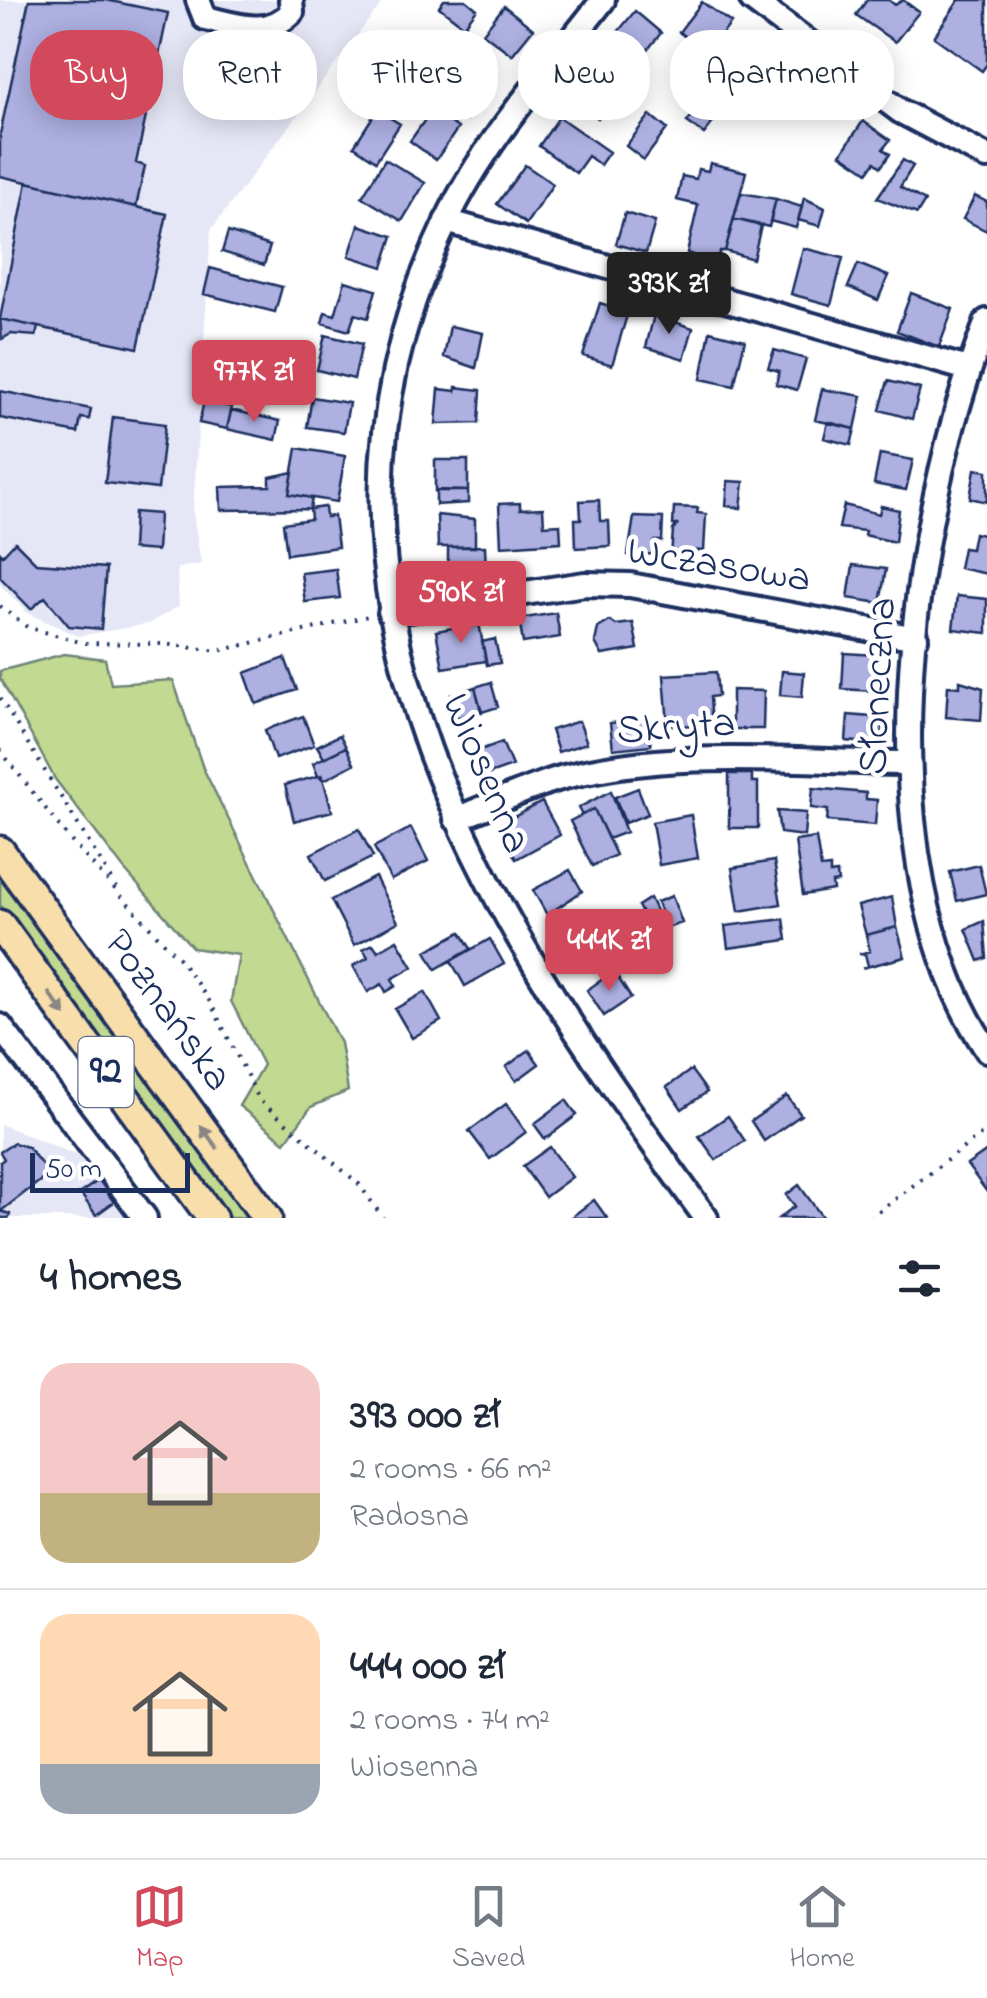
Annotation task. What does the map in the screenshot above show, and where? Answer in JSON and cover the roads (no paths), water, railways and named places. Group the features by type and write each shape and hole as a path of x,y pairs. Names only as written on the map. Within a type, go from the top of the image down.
{"main road":[{"name":"Poznańska","path":"0,851 267,1218"},
{"name":"Poznańska","path":"0,925 212,1218"}],"street":[{"path":"198,0 205,18 262,30 277,28 292,12 291,0"},
{"name":"Wiosenna","path":"602,0 500,134 446,221 411,310 383,432 378,520 384,614 416,717 456,819 512,925 576,1031 706,1218"},
{"path":"752,0 900,111 987,156"},
{"path":"446,221 968,370"},
{"name":"Słoneczna","path":"987,321 951,426 928,541 916,638 910,764 911,821 944,968 987,1050"},
{"name":"Wczasowa","path":"384,614 585,584 630,585 916,638"},
{"name":"Skryta","path":"456,819 562,778 684,759 910,764"},
{"path":"0,1026 145,1218"}]}
